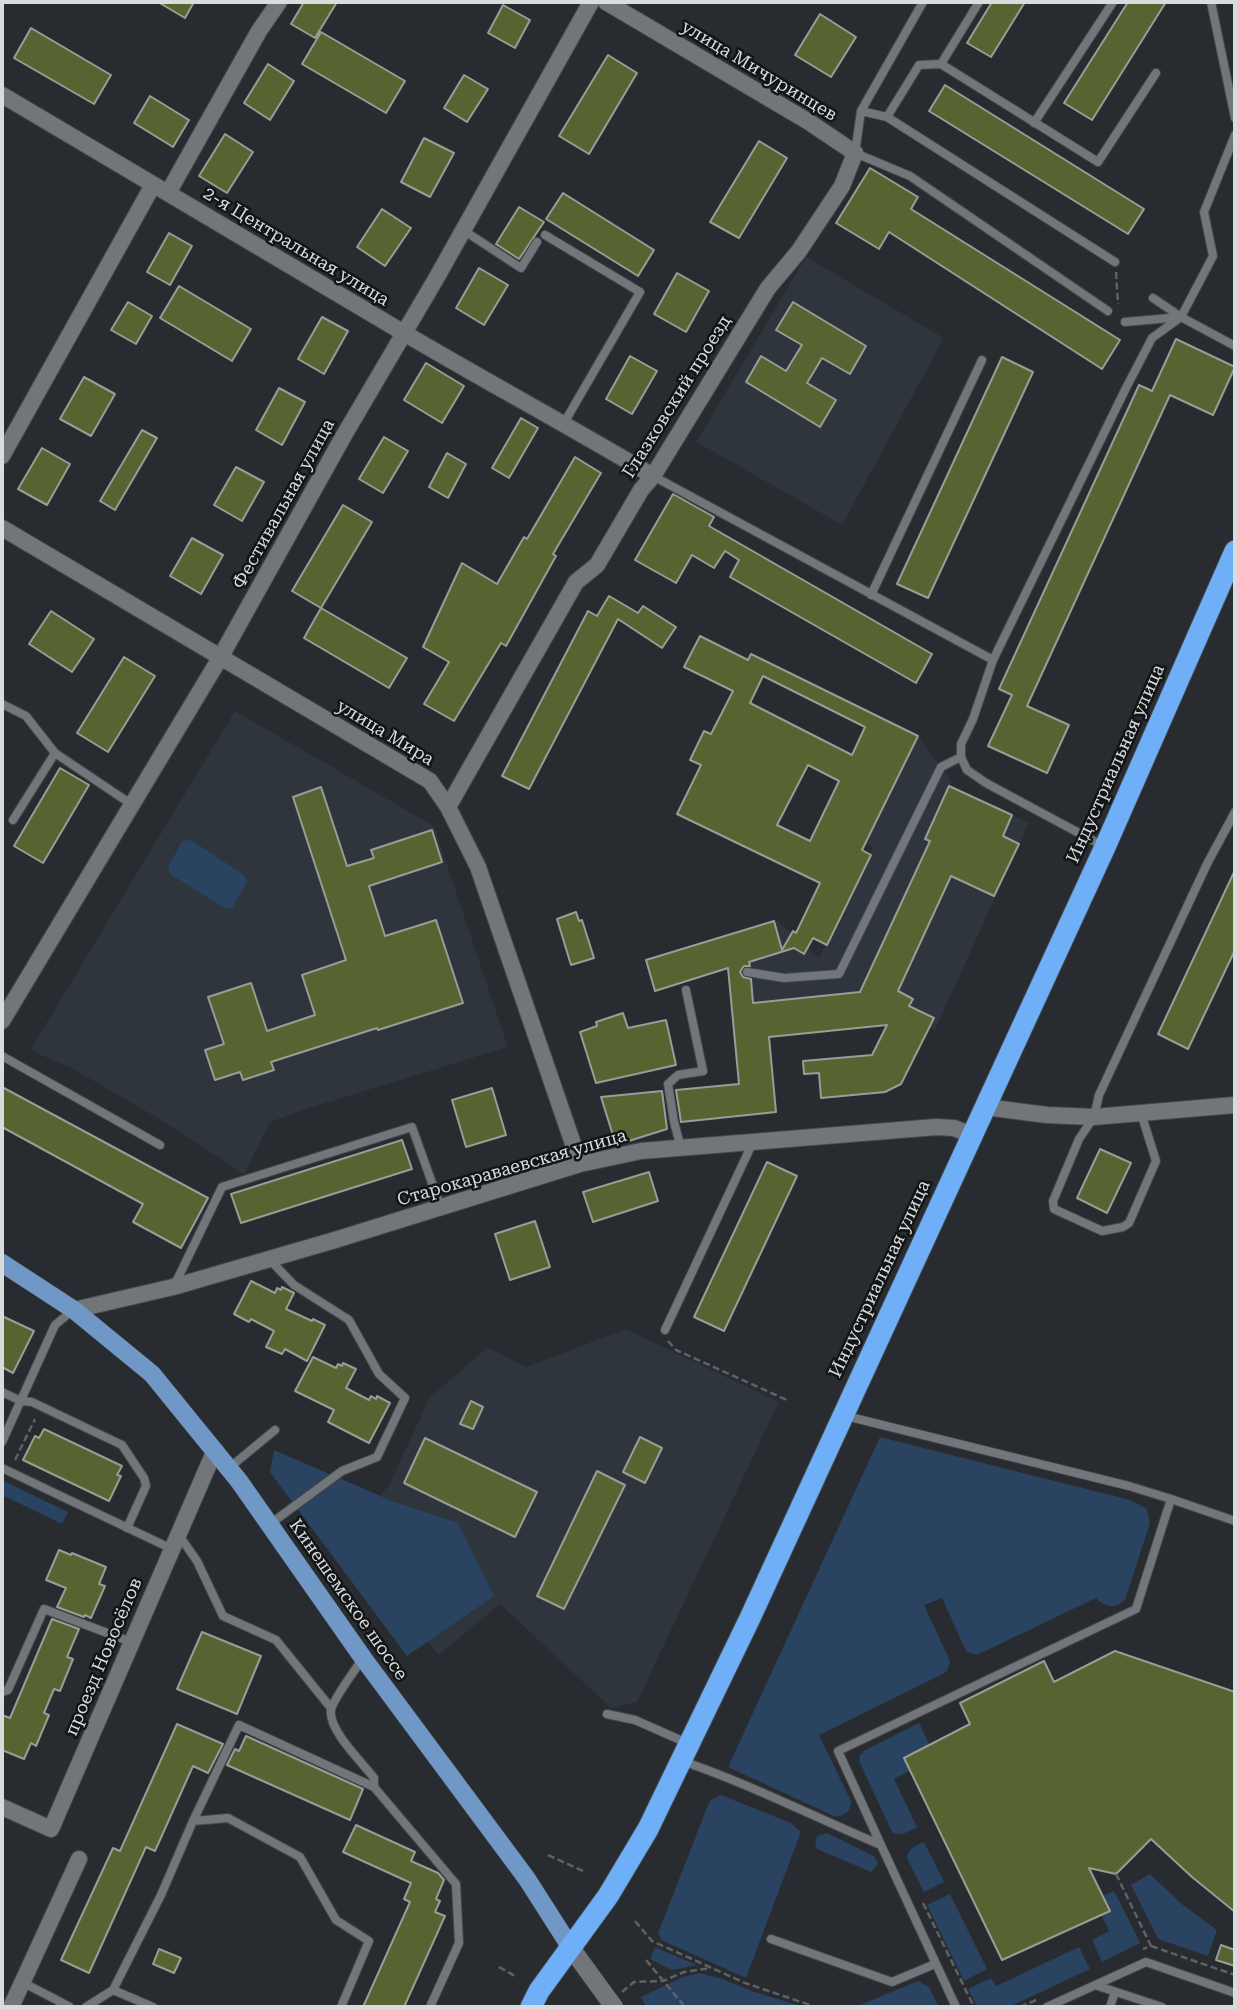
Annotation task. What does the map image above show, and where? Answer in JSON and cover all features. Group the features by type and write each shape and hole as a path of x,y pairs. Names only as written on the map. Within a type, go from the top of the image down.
{"highway":[{"name":"Индустриальная улица","path":"531,2007 539,1991 608,1896 648,1829 686,1752 1105,847 1235,551"}],"main road":[{"name":"Кинешемское шоссе","path":"2,1263 74,1310 152,1374 215,1450 363,1658 527,1879 571,1948 612,2005"}],"street":[{"path":"168,193 259,31 279,2"},
{"name":"Фестивальная улица","path":"3,1017 220,658 591,2"},
{"name":"улица Мичуринцев","path":"606,2 809,122 855,153"},
{"name":"2-я Центральная улица","path":"2,95 404,333 653,476"},
{"name":"Глазковский проезд","path":"448,807 576,582 597,565 768,288 799,251 842,186 855,153"},
{"path":"2,456 153,185"},
{"name":"улица Мира","path":"2,528 430,781 448,807 478,867 580,1164"},
{"path":"985,1107 1048,1115 1094,1117 1235,1105"},
{"name":"Старокараваевская улица","path":"74,1310 173,1287 270,1260 580,1164 641,1151 936,1127 954,1128 972,1135"},
{"name":"проезд Новосёлов","path":"2,1807 51,1829 215,1450"},
{"path":"12,2007 79,1859"}],"lane":[{"name":"Глазковский проезд","path":"855,153 861,111 923,2"},
{"path":"941,64 979,2"},
{"path":"1034,123 1112,2"},
{"path":"1211,2 1235,118"},
{"path":"887,117 919,65 941,64 1098,162 1156,74"},
{"path":"861,111 887,117 1115,262"},
{"path":"1105,847 967,770 961,757 961,744 973,719 993,660 1126,388 1152,338 1181,317 1213,256 1203,212 1235,135"},
{"path":"855,153 910,176 1108,311"},
{"path":"463,230 521,268 537,242"},
{"path":"545,235 640,292 564,423"},
{"path":"1153,298 1181,317 1235,345"},
{"path":"1125,322 1181,317"},
{"path":"871,595 982,360"},
{"path":"653,476 993,660"},
{"path":"2,704 26,716 55,753 131,804"},
{"path":"13,820 55,753"},
{"path":"747,972 784,978 839,974 941,767 961,757"},
{"path":"1141,1113 1154,1155 1154,1167 1129,1223 1124,1227 1102,1231 1057,1212 1052,1205 1079,1139 1094,1117 1105,1083 1207,864 1235,812"},
{"path":"681,1148 668,1084 678,1075 703,1071 686,990"},
{"path":"2,1056 160,1145"},
{"path":"173,1287 222,1187 412,1127 441,1208"},
{"path":"665,1329 753,1142"},
{"path":"269,1524 342,1471 377,1457 405,1398 379,1374 349,1320 294,1285 270,1260"},
{"path":"2,1442 55,1325 74,1310"},
{"path":"2,1392 21,1401 32,1402 122,1445 144,1478 146,1486 127,1528"},
{"path":"843,1415 1115,1483 1235,1521"},
{"path":"229,1468 275,1430"},
{"path":"6,1470 127,1528 175,1542 197,1561 223,1616 276,1640 331,1707 336,1730 374,1778 374,1787"},
{"path":"956,2007 838,1751 1136,1609 1171,1499"},
{"path":"2,1692 8,1690 44,1609 131,1642"},
{"path":"331,1707 363,1658"},
{"path":"607,1714 635,1720 718,1773 881,1845"},
{"path":"86,2007 113,1990 161,1895 239,1725 374,1787 456,1884 459,1943 430,2007"},
{"path":"193,1821 229,1818 300,1857 336,1920 369,1941 341,2007"},
{"path":"771,1939 892,1982 935,1964"},
{"path":"1047,2007 1146,1962 1235,1993"},
{"path":"22,1982 70,2007"},
{"path":"1095,1985 1156,2006"},
{"path":"113,1990 153,2007"},
{"path":"1110,2007 1115,1992"},
{"path":"1066,2007 1069,1997"}],"path":[{"path":"1115,262 1118,307"},
{"path":"665,1329 668,1342 676,1350 787,1400"},
{"path":"6,1470 41,1406"},
{"path":"548,1854 583,1871"},
{"path":"1116,1874 1151,1946"},
{"path":"635,1921 652,1941 745,1983 816,2007"},
{"path":"1139,1951 1151,1946 1235,1975"},
{"path":"646,1960 685,2007"},
{"path":"499,1967 515,1976"},
{"path":"612,2005 634,1982 663,1981 684,1972 714,1967"},
{"path":"1020,2007 1043,1996"}],"shaded area":[{"path":"806,257 944,338 842,525 696,442"},
{"path":"235,711 434,826 508,1047 270,1122 244,1174 161,1120 75,1070 30,1050"},
{"path":"918,736 952,782 950,786 1029,823 935,1030 893,1009 885,1025 735,1040 731,967 716,972 706,941 778,921 819,958 873,847 866,843"},
{"path":"191,840 244,875 247,882 232,908 226,909 170,874 168,868 182,841"},
{"path":"626,1329 779,1402 637,1702 611,1708 500,1604 439,1655 340,1541 389,1485 430,1397 488,1347 526,1367"},
{"path":"880,1437 1130,1500 1147,1509 1150,1523 1125,1600 1117,1605 1103,1604 1096,1598 977,1655 967,1652 942,1598 924,1605 950,1661 948,1669 943,1674 819,1735 851,1801 847,1812 836,1817 728,1767"},
{"path":"274,1450 392,1501 458,1523 494,1596 407,1656 270,1472"},
{"path":"2,1480 68,1512 62,1524 2,1495"},
{"path":"919,1723 936,1757 894,1779 917,1827 898,1834 892,1832 859,1761 860,1755"},
{"path":"721,1795 791,1823 801,1832 746,1978 661,1940 658,1933 708,1805 711,1800"},
{"path":"827,1833 875,1857 878,1864 871,1872 817,1849 817,1836"},
{"path":"924,1842 944,1882 924,1892 907,1858 915,1846"},
{"path":"1150,1874 1183,1905 1217,1930 1208,1956 1158,1939 1131,1885"},
{"path":"1114,1891 1140,1943 1102,1962 1092,1940 1109,1931 1094,1900"},
{"path":"950,1894 987,1969 964,1981 927,1905"},
{"path":"1079,1947 1090,1969 1009,2007 977,2007 968,1989 991,1978 996,1986"},
{"path":"655,1948 697,1965 672,1970 650,1959"},
{"path":"700,1973 804,2007 646,2007 641,1997 683,1977"},
{"path":"918,1981 929,1987 939,2007 855,2007"}],"building":[{"path":"158,2 194,2 185,18"},
{"path":"304,2 337,2 315,38 291,24"},
{"path":"992,2 1025,2 991,57 967,43"},
{"path":"1128,2 1166,2 1092,120 1064,103"},
{"path":"503,5 530,20 515,48 488,33"},
{"path":"820,14 856,37 831,77 795,55"},
{"path":"31,28 111,75 94,104 14,58"},
{"path":"321,32 405,81 386,113 302,64"},
{"path":"608,55 637,73 589,154 559,136"},
{"path":"268,64 294,81 270,120 244,103"},
{"path":"464,75 488,89 467,122 444,108"},
{"path":"945,85 1144,209 1128,234 929,111"},
{"path":"150,96 189,120 173,147 134,123"},
{"path":"225,134 253,152 227,193 199,176"},
{"path":"424,138 454,153 430,197 401,182"},
{"path":"759,141 787,158 739,238 710,222"},
{"path":"870,168 918,197 911,209 1120,340 1102,369 889,232 879,249 836,223"},
{"path":"563,193 654,250 638,276 546,219"},
{"path":"519,207 544,222 519,259 496,244"},
{"path":"382,209 411,228 385,266 357,247"},
{"path":"169,233 192,246 170,285 147,272"},
{"path":"479,268 508,285 484,325 456,308"},
{"path":"677,273 709,291 686,332 654,314"},
{"path":"179,286 251,329 232,361 160,318"},
{"path":"128,302 152,316 136,344 111,330"},
{"path":"793,302 866,346 850,374 822,358 807,383 836,400 820,427 746,382 761,356 786,371 802,345 776,330"},
{"path":"322,317 348,331 324,374 298,359"},
{"path":"1176,339 1235,367 1213,415 1170,395 1027,706 1069,725 1047,773 988,746 1012,695 999,689 1139,385 1152,391"},
{"path":"630,356 657,371 632,414 606,399"},
{"path":"1002,357 1033,372 928,598 897,584"},
{"path":"426,363 464,386 442,423 404,400"},
{"path":"84,377 115,394 91,436 60,419"},
{"path":"279,388 305,402 282,445 256,430"},
{"path":"521,418 538,428 509,478 492,468"},
{"path":"142,430 157,438 115,510 100,501"},
{"path":"384,437 408,451 383,493 359,479"},
{"path":"42,448 70,464 47,505 18,489"},
{"path":"447,453 466,464 448,498 429,487"},
{"path":"575,457 601,473 553,554 556,556 506,646 501,643 454,721 424,704 449,662 423,647 462,563 497,584"},
{"path":"236,467 264,482 242,521 214,505"},
{"path":"673,494 714,517 709,526 932,654 916,683 730,577 739,560 725,551 714,568 692,555 676,583 635,560"},
{"path":"343,505 372,522 321,608 292,591"},
{"path":"192,538 223,555 201,594 170,576"},
{"path":"609,596 638,613 643,606 676,627 662,648 618,619 529,789 502,776 588,611 597,616"},
{"path":"321,608 407,658 389,688 304,638"},
{"path":"51,611 94,639 72,672 29,644"},
{"path":"700,636 748,660 751,654 918,736 862,850 871,855 827,945 813,938 804,954 794,948 749,962 750,966 744,966 740,972 743,977 751,979 753,1003 860,992 930,841 925,839 949,786 1012,815 1003,836 1019,844 994,896 951,876 898,991 913,999 909,1006 934,1018 901,1084 885,1092 821,1098 819,1073 804,1074 803,1061 872,1055 887,1025 769,1037 776,1112 681,1122 676,1090 739,1084 728,968 655,991 646,960 774,921 782,950 793,931 796,933 820,883 677,814 701,765 690,760 704,731 711,734 733,691 684,667","holes":["763,676 865,727 852,755 750,703","808,765 839,781 810,841 777,825"]},
{"path":"124,657 155,676 108,752 77,733"},
{"path":"60,768 89,785 43,863 14,846"},
{"path":"321,787 347,866 374,858 371,850 432,830 442,862 369,886 385,936 436,920 463,1003 271,1062 274,1070 243,1080 240,1072 215,1080 205,1050 224,1044 208,997 251,983 267,1031 315,1015 302,975 346,960 293,797"},
{"path":"1235,870 1235,950 1188,1049 1158,1034"},
{"path":"576,912 579,921 582,920 594,958 571,965 557,919"},
{"path":"623,1013 628,1028 666,1020 676,1065 596,1083 580,1032 597,1026 596,1022"},
{"path":"2,1087 208,1198 181,1248 133,1222 143,1204 2,1127"},
{"path":"492,1088 506,1135 466,1147 452,1100"},
{"path":"662,1091 667,1129 616,1145 601,1097"},
{"path":"402,1140 412,1169 241,1223 231,1194"},
{"path":"1100,1149 1131,1163 1107,1213 1077,1198"},
{"path":"767,1162 797,1176 724,1331 694,1317"},
{"path":"649,1172 658,1201 593,1222 583,1192"},
{"path":"535,1221 550,1267 510,1280 495,1234"},
{"path":"251,1281 275,1293 277,1288 281,1290 282,1287 294,1293 286,1309 325,1325 307,1361 285,1349 282,1354 266,1347 274,1331 234,1314"},
{"path":"2,1316 34,1331 13,1373 2,1367"},
{"path":"313,1357 336,1368 343,1363 356,1369 346,1388 369,1400 371,1396 376,1399 377,1396 390,1403 369,1443 328,1422 334,1410 295,1391"},
{"path":"471,1401 483,1407 473,1429 460,1424"},
{"path":"44,1429 122,1466 117,1475 121,1476 109,1501 23,1460 35,1436 39,1438"},
{"path":"640,1437 662,1448 645,1483 623,1472"},
{"path":"425,1438 537,1492 515,1537 404,1483"},
{"path":"597,1471 625,1485 564,1609 537,1596"},
{"path":"59,1550 106,1567 99,1584 105,1586 91,1618 57,1607 66,1588 46,1580"},
{"path":"52,1619 79,1629 67,1657 73,1659 60,1691 54,1689 44,1713 49,1715 36,1746 31,1743 24,1759 2,1750 2,1715 10,1718"},
{"path":"202,1632 261,1656 237,1714 177,1689"},
{"path":"1115,1651 1235,1692 1235,1912 1151,1839 1116,1874 1089,1868 1110,1911 1002,1960 904,1758 970,1724 960,1703 1044,1661 1054,1682"},
{"path":"177,1724 223,1744 208,1773 193,1766 155,1851 146,1847 89,1973 61,1960 113,1848 120,1851"},
{"path":"246,1736 363,1789 350,1820 227,1765 235,1749 239,1751"},
{"path":"356,1825 415,1852 411,1861 438,1873 444,1880 436,1899 440,1901 435,1912 445,1916 404,2007 363,2007 410,1902 404,1899 411,1883 343,1852"},
{"path":"1221,1945 1235,1950 1235,1966 1216,1960"},
{"path":"159,1949 181,1958 174,1973 153,1964"}]}
